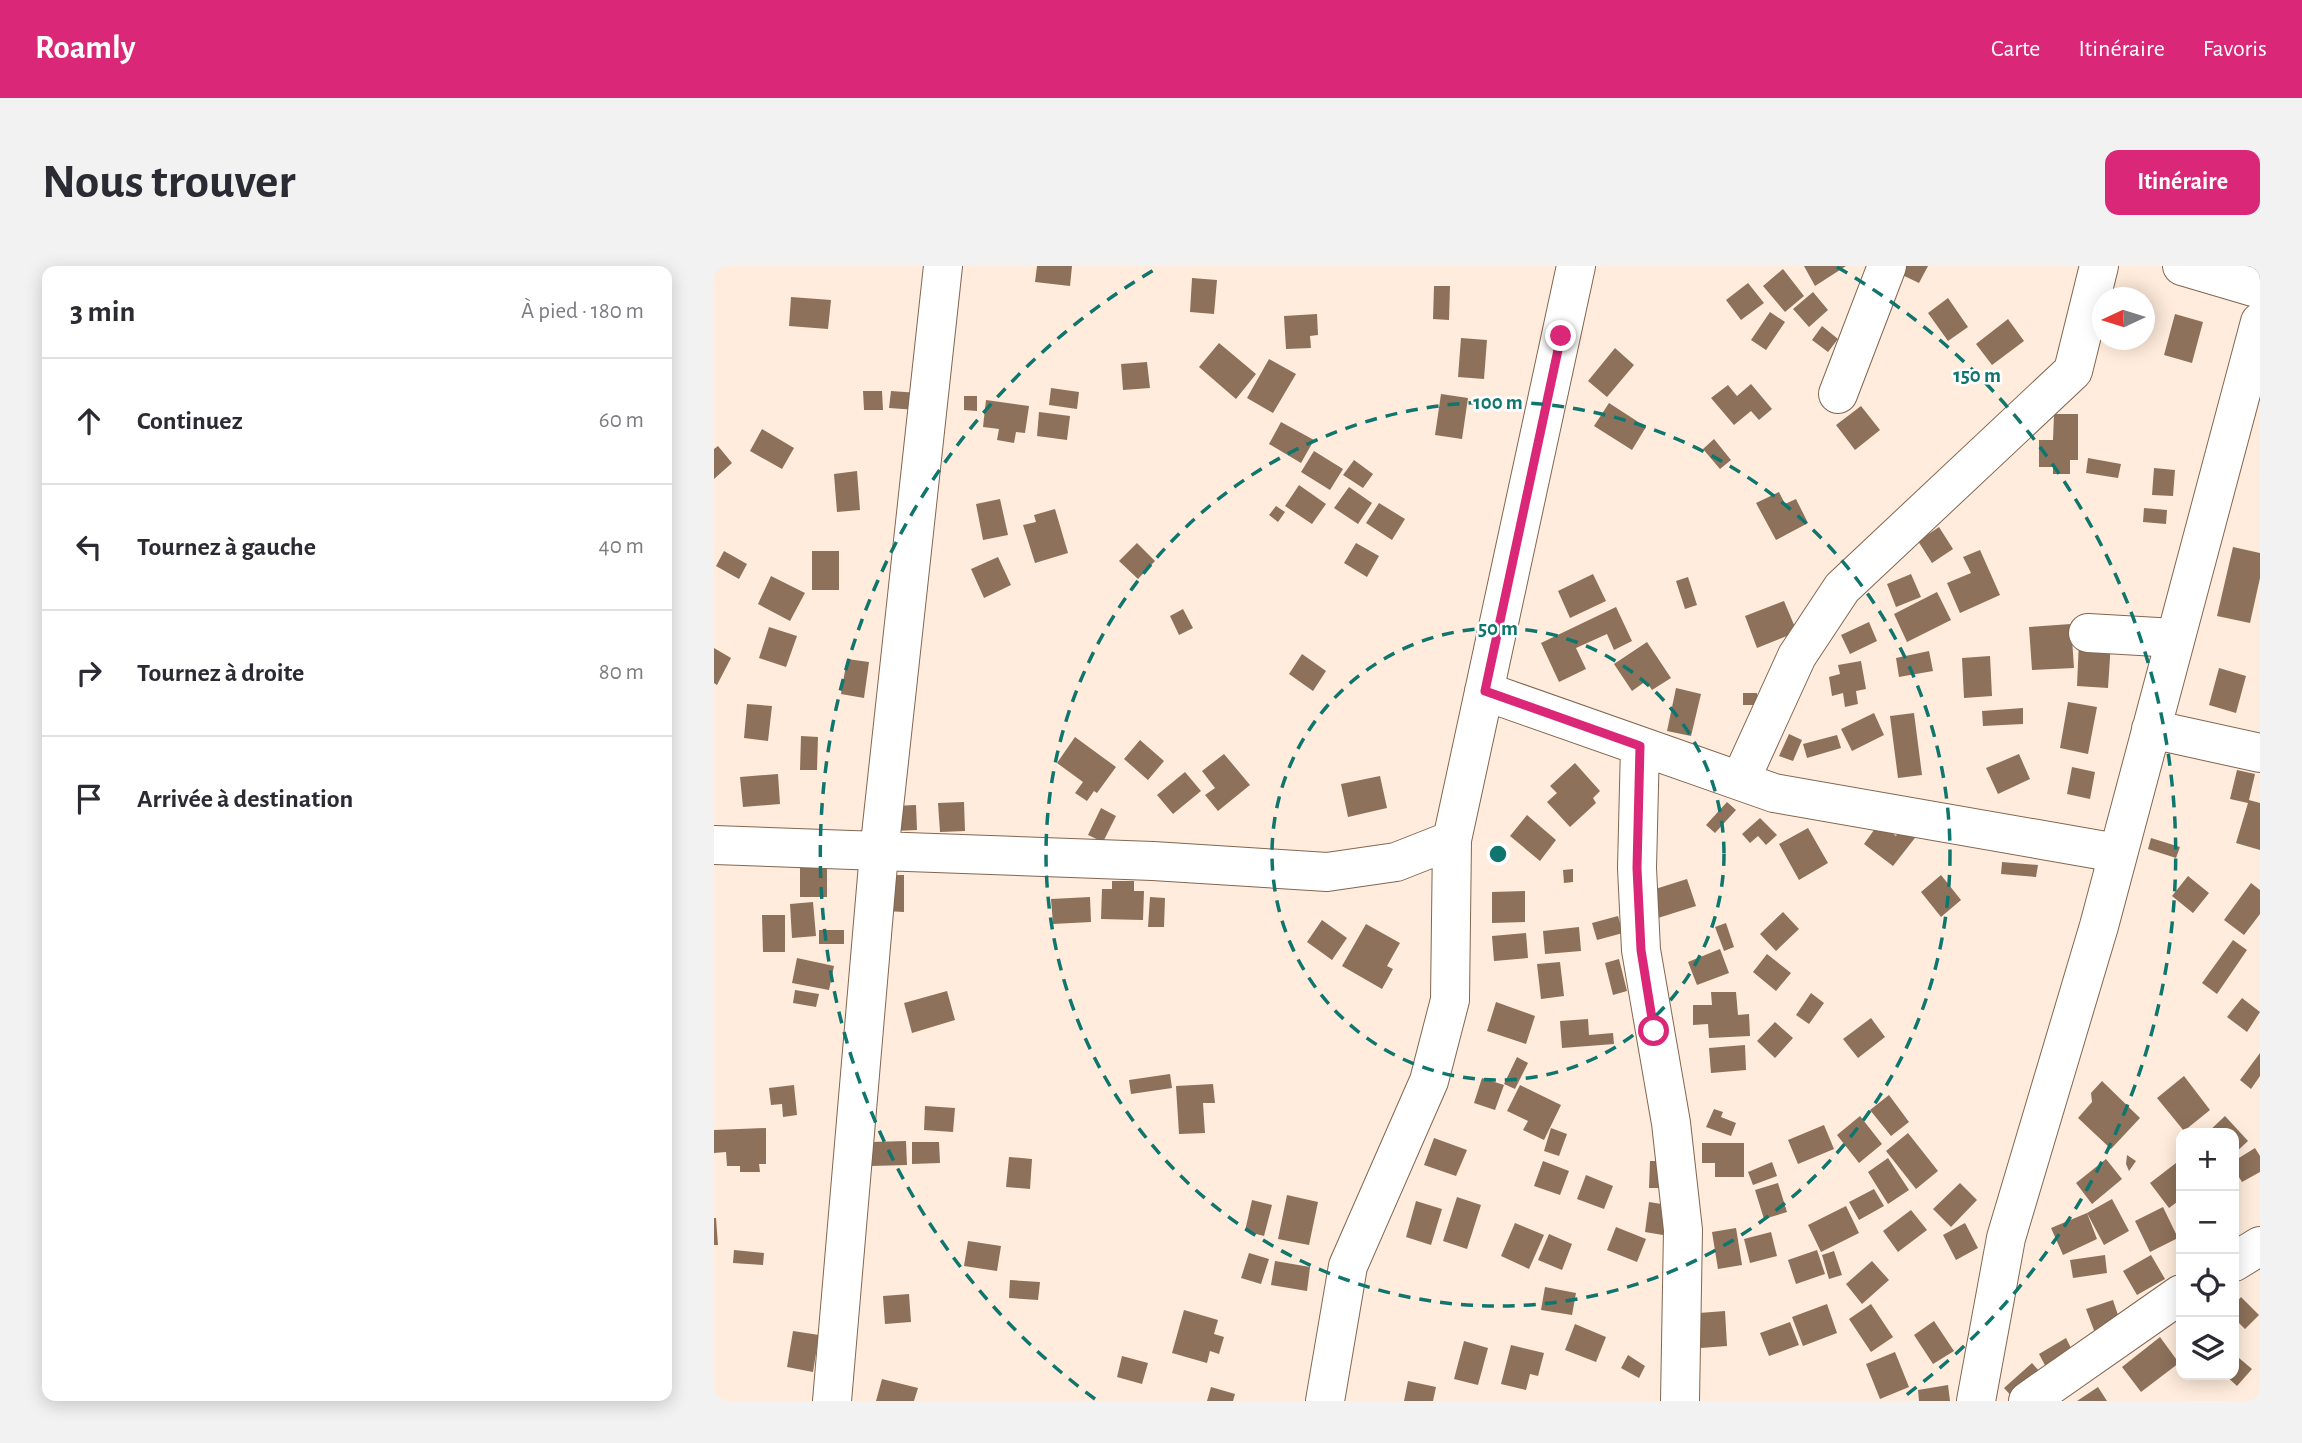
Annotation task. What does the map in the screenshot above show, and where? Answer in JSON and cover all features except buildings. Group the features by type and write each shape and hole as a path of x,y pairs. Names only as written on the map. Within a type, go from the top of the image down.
{"street":[{"path":"832,1401 879,853 943,266"},
{"path":"1325,1401 1348,1266 1429,1080 1450,1000 1452,840 1576,266"},
{"path":"1838,394 1887,266"},
{"path":"1740,781 1797,656 1842,588 2073,371 2099,266"},
{"path":"2182,266 2260,289"},
{"path":"1976,1401 2006,1238 2099,926 2260,322"},
{"path":"2088,633 2175,638"},
{"path":"1485,691 1774,793 2117,853"},
{"path":"2151,729 2260,753"},
{"path":"1640,746 1637,868 1641,950 1671,1123 1683,1230 1680,1401"},
{"path":"714,845 1153,861 1327,872 1396,862 1452,840"},
{"path":"2239,1259 2260,1246"},
{"path":"2028,1401 2176,1297"}],"route":[{"path":"1561,336 1485,691 1640,746 1637,868 1641,950 1654,1031"}]}
